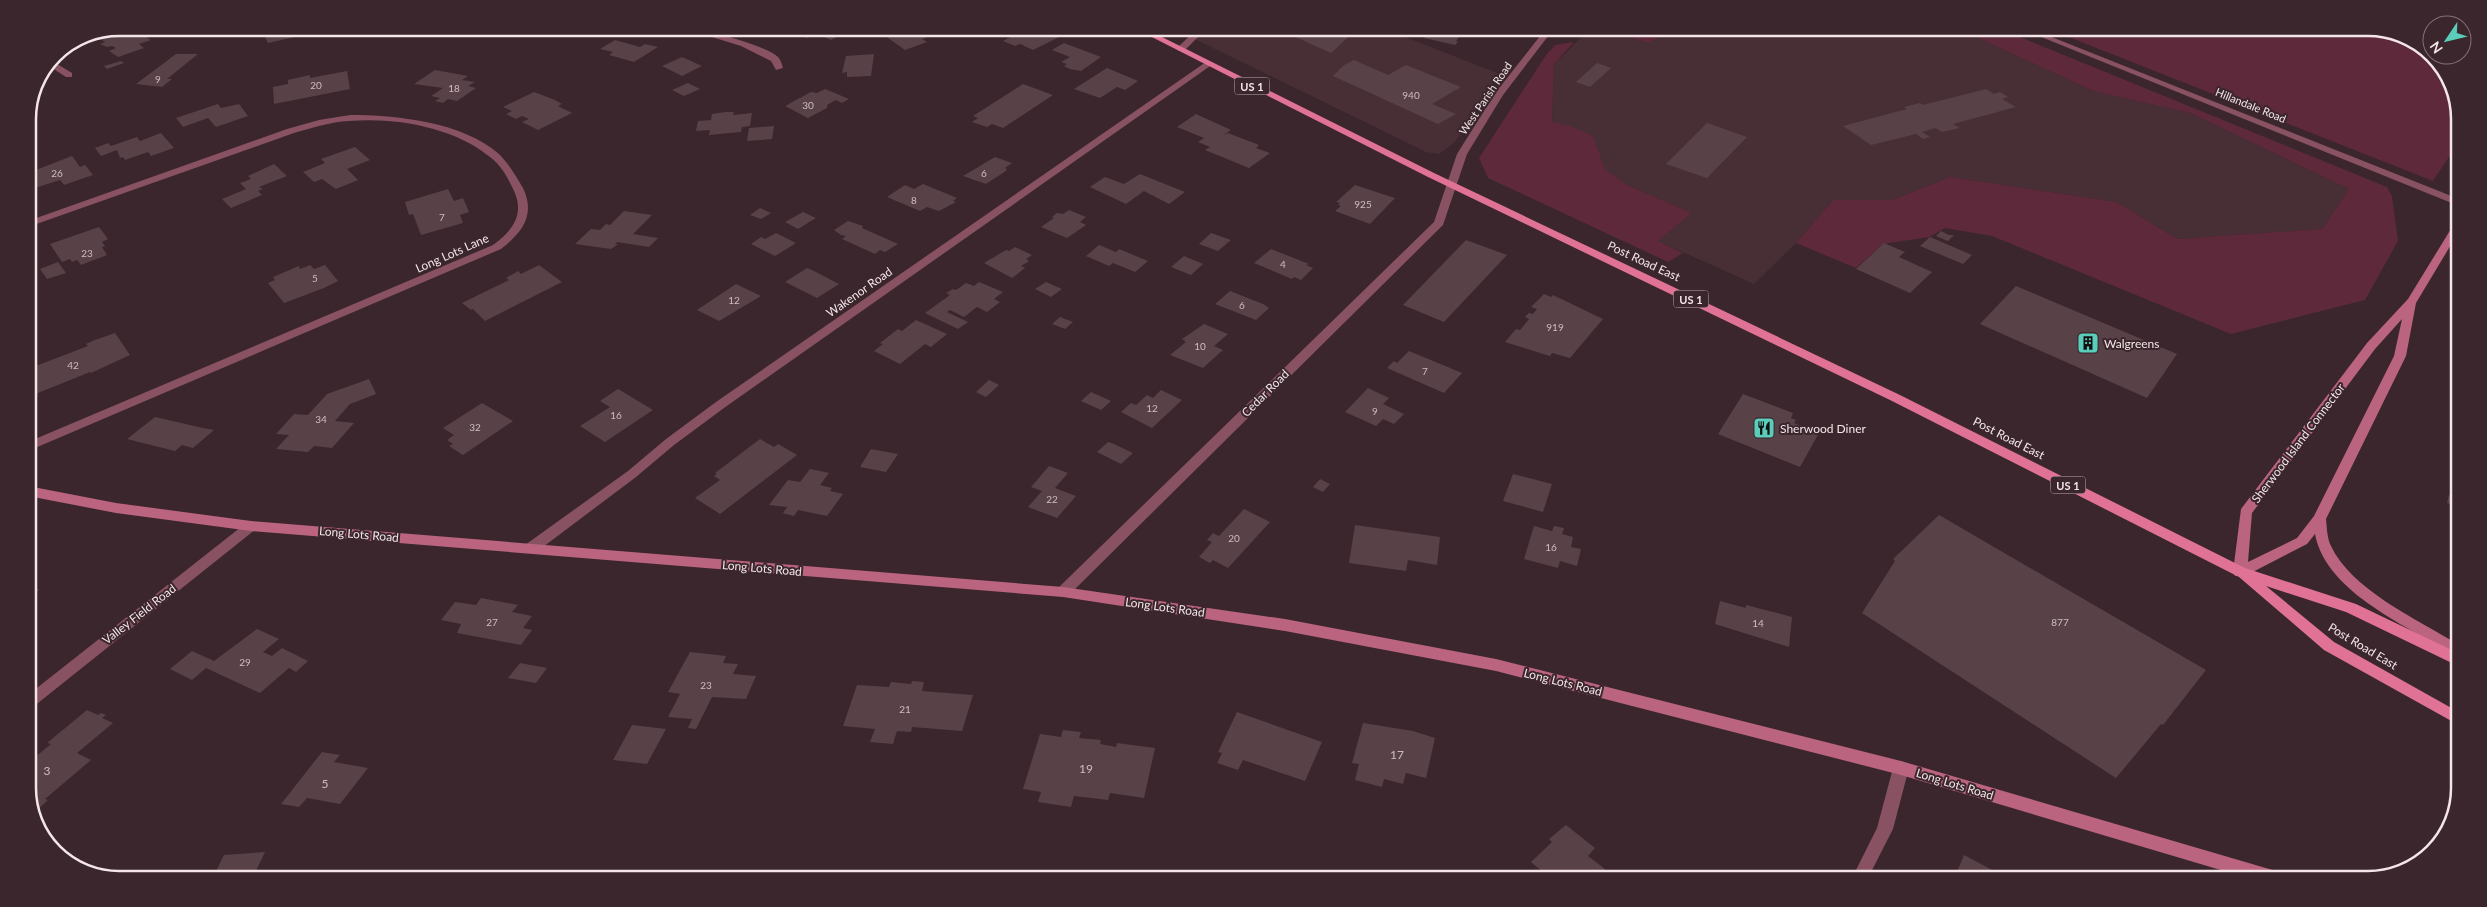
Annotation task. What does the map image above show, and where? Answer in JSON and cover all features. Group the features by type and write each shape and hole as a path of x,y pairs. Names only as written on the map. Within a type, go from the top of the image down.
{"main road":[{"name":"Post Road East","path":"1154,36 1453,186 1904,402 2240,572 2351,608 2451,658"},
{"name":"Sherwood Island Connector","path":"2240,572 2246,512 2372,346 2412,301 2451,236"},
{"name":"Sherwood Island Connector","path":"2240,572 2302,541 2319,518 2400,356 2412,301"},
{"name":"Long Lots Road","path":"36,493 116,508 251,526 1063,592 1285,625 1496,664 1901,768 2249,871"},
{"path":"2319,518 2323,545 2337,567 2348,578 2377,601 2451,647"},
{"name":"Post Road East","path":"2240,572 2329,646 2451,714"}],"street":[{"path":"715,36 744,44 775,59 779,68"},
{"path":"1181,49 1195,36"},
{"name":"West Parish Road","path":"1453,186 1462,154 1471,138 1499,94 1543,36"},
{"name":"Hillandale Road","path":"2043,36 2451,200"},
{"name":"Wakenor Road","path":"530,549 720,406 1209,64"},
{"path":"56,66 69,75"},
{"name":"Long Lots Lane","path":"36,221 284,134 332,120 348,118 417,124 467,138 493,154 507,170 525,206 524,217 511,237 490,251 36,444"},
{"name":"Cedar Road","path":"1063,592 1439,223 1453,186"},
{"name":"Valley Field Road","path":"36,697 251,526"},
{"path":"1864,871 1885,828 1901,768"}],"shaded area":[{"path":"1188,36 1402,36 1500,74 1455,142 1439,154 1426,152"},
{"path":"1583,36 1625,36 1649,43 1661,36 1974,36 2093,91 2190,113 2349,189 2322,229 2177,239 2117,202 1950,177 1892,200 1833,200 1796,243 1754,284 1658,241 1692,213 1627,185 1604,169 1593,136 1552,122 1554,64"},
{"path":"1625,36 1661,36 1649,43"},
{"path":"1974,36 2017,36 2387,187 2392,196 2398,241 2365,300 2231,334 1992,236 1945,228 1929,237 1883,244 1856,268 1796,243 1833,200 1892,200 1950,177 2117,202 2177,239 2322,229 2349,189 2190,113 2093,91"},
{"path":"2066,36 2367,36 2394,41 2418,53 2422,57 2422,65 2430,65 2442,83 2451,114 2451,154 2433,181"},
{"path":"1574,42 1554,64 1552,122 1570,126 1593,136 1605,169 1627,185 1692,213 1658,241 1683,253 1668,262 1488,178 1479,158 1546,55 1555,45"}],"building":[{"path":"120,36 152,36 147,38 151,40 139,44 144,48 118,57 109,51 116,48 100,44 105,42 100,39"},
{"path":"264,36 300,36 268,43"},
{"path":"821,36 838,36 831,40"},
{"path":"885,36 923,36 926,38 922,39 927,42 905,50"},
{"path":"1012,36 1059,37 1033,50 1020,44 1015,46 1003,41"},
{"path":"1293,36 1349,36 1331,53"},
{"path":"1426,36 1460,36 1455,45 1424,38"},
{"path":"615,40 640,47 645,44 658,47 634,62 609,55 613,52 600,49"},
{"path":"1064,43 1101,57 1081,71 1070,69 1064,66 1067,64 1061,62 1070,57 1052,50"},
{"path":"176,54 198,54 167,79 172,79 162,87 136,84"},
{"path":"874,54 871,76 847,77 847,72 842,73 846,56"},
{"path":"682,57 702,66 682,76 662,66"},
{"path":"1354,60 1388,75 1406,65 1461,87 1432,104 1456,114 1438,124 1333,76 1344,65"},
{"path":"121,61 124,63 107,69 104,66"},
{"path":"1597,63 1611,68 1590,87 1576,82"},
{"path":"1107,68 1138,81 1125,90 1117,87 1100,98 1074,89"},
{"path":"435,70 468,76 462,80 475,82 468,86 476,88 457,101 448,99 443,103 435,101 440,98 431,96 443,88 414,84"},
{"path":"347,71 350,89 274,104 273,87 288,84 288,80 310,75 310,78"},
{"path":"688,83 700,89 684,96 672,90"},
{"path":"1023,84 1053,95 1003,128 992,124 987,127 972,122 978,118 973,116"},
{"path":"825,89 849,99 842,103 836,100 827,105 827,108 808,118 785,106 811,92 817,93"},
{"path":"1986,89 1994,94 2000,92 2008,97 2002,99 2016,107 1953,124 1960,128 1942,132 1936,128 1922,132 1930,137 1923,139 1916,134 1871,145 1843,126 1907,109 1904,107 1920,103 1923,105"},
{"path":"534,92 555,100 562,104 558,106 572,113 538,130 522,122 529,119 522,116 516,119 506,114 512,111 503,107"},
{"path":"218,104 221,108 239,104 248,116 216,127 208,118 183,127 176,118"},
{"path":"734,112 733,115 752,113 750,126 742,127 741,132 709,135 710,130 696,131 698,121 711,120 712,114"},
{"path":"1196,114 1231,130 1222,136 1228,133 1259,145 1256,148 1270,153 1249,168 1205,150 1210,147 1198,142 1204,138 1177,127"},
{"path":"1707,123 1747,137 1707,178 1666,164"},
{"path":"774,126 772,139 747,141 749,128"},
{"path":"161,133 174,148 151,156 148,152 125,160 123,157 120,158 117,150 101,156 95,148 108,143 111,146 137,137 140,141"},
{"path":"355,147 370,160 347,169 358,180 336,189 322,179 314,182 303,172 325,163 321,159"},
{"path":"72,156 80,167 85,165 93,175 64,185 60,180 36,188 36,170"},
{"path":"995,157 1012,163 1005,168 1007,169 1006,171 986,184 963,176"},
{"path":"274,164 287,176 259,187 263,189 258,191 262,195 231,208 222,199 246,189 240,183 251,179 248,176"},
{"path":"1140,174 1185,192 1169,204 1144,191 1126,204 1090,187 1105,177 1124,184"},
{"path":"923,184 957,198 953,201 956,202 939,211 927,207 920,211 887,197 905,185 914,189"},
{"path":"1355,185 1395,198 1370,224 1335,211 1341,206 1338,205 1340,203 1336,202"},
{"path":"448,189 454,201 463,198 469,212 460,215 463,223 421,235 413,214 409,215 405,202"},
{"path":"760,208 771,213 761,219 750,215"},
{"path":"1069,210 1086,217 1080,222 1086,225 1067,238 1041,227 1054,218 1052,217 1057,213 1063,214"},
{"path":"624,211 652,215 633,234 658,238 649,247 617,242 615,244 618,244 611,249 575,244 591,229 600,230 606,224 610,225"},
{"path":"803,212 816,218 798,229 785,222"},
{"path":"848,221 863,226 862,228 898,244 885,252 880,250 875,254 842,239 846,236 834,230"},
{"path":"99,227 108,239 102,242 105,246 102,247 107,255 81,265 77,260 72,262 70,259 62,262 50,244"},
{"path":"1941,231 1954,235 1948,241 1936,236"},
{"path":"776,233 796,243 775,256 751,244 761,237 765,239"},
{"path":"1211,233 1231,240 1218,251 1199,244"},
{"path":"1930,237 1972,255 1963,264 1920,246"},
{"path":"1466,240 1507,255 1444,322 1403,305"},
{"path":"1884,243 1905,252 1899,257 1932,272 1910,293 1856,269"},
{"path":"1099,245 1116,252 1119,249 1148,261 1135,272 1113,263 1109,266 1086,256"},
{"path":"1015,247 1032,255 1026,259 1029,261 1021,266 1025,268 1012,278 984,263 1006,250 1009,251"},
{"path":"1271,249 1309,264 1306,265 1313,268 1301,280 1294,277 1292,279 1254,263"},
{"path":"1184,256 1203,264 1191,275 1171,267"},
{"path":"58,262 66,273 47,279 40,269"},
{"path":"310,265 314,269 325,265 338,281 284,303 268,283 275,280 273,277 299,266 300,269"},
{"path":"539,265 562,282 485,321 473,309 471,310 462,303 509,280 506,278 518,271 521,274"},
{"path":"807,268 839,284 817,298 785,282"},
{"path":"979,282 1003,292 994,299 1000,302 987,312 977,307 964,317 950,310 947,312 968,322 958,329 925,313 950,295 946,293 953,289 956,290 966,283 974,286"},
{"path":"1046,282 1062,289 1051,297 1035,289"},
{"path":"736,284 761,296 719,321 697,310"},
{"name":"Walgreens","path":"2016,286 2177,354 2147,398 1980,324"},
{"path":"1230,291 1269,308 1256,320 1215,304"},
{"path":"1544,294 1551,297 1553,295 1603,319 1570,358 1552,353 1550,356 1505,342 1516,329 1520,330 1529,319 1525,317 1529,313 1533,314 1537,309 1531,307"},
{"path":"1060,317 1073,322 1065,329 1052,324"},
{"path":"916,320 947,334 931,347 925,344 900,364 874,351 883,344 880,343 898,329 902,331"},
{"path":"1204,324 1228,334 1214,346 1223,350 1203,368 1170,355 1186,342 1182,339"},
{"path":"115,333 130,355 91,373 36,394 36,366 88,346 86,344"},
{"path":"1409,351 1462,373 1444,393 1387,368 1394,361 1397,363"},
{"path":"369,379 376,394 350,404 335,421 354,423 332,448 314,446 308,452 276,449 289,435 276,434 294,414 308,415 327,394"},
{"path":"989,380 999,385 986,397 976,392"},
{"path":"1368,388 1389,398 1383,404 1404,414 1394,424 1383,419 1376,426 1345,412"},
{"path":"618,389 653,410 605,442 580,426 610,407 600,401"},
{"path":"1161,390 1182,400 1152,428 1121,412 1131,403 1136,405 1147,395 1153,398"},
{"path":"1091,392 1111,401 1101,410 1081,401"},
{"name":"Sherwood Diner","path":"1743,394 1793,413 1791,418 1796,420 1794,423 1819,433 1800,467 1718,434"},
{"path":"482,403 513,421 463,455 449,446 453,444 447,440 454,435 443,428"},
{"path":"155,417 214,430 193,448 182,445 175,451 127,439"},
{"path":"760,439 774,447 778,444 797,455 720,514 695,498 720,480 714,476 717,474 715,473"},
{"path":"1108,442 1133,453 1121,464 1097,452"},
{"path":"871,449 898,454 886,472 860,467"},
{"path":"1049,466 1068,473 1055,488 1076,496 1057,518 1028,507 1042,491 1031,487"},
{"path":"810,469 829,473 820,485 832,488 830,491 843,494 827,516 798,510 794,516 783,513 787,507 769,505 788,480 800,482"},
{"path":"1513,474 1552,484 1543,512 1503,501"},
{"path":"1320,479 1330,484 1323,492 1313,487"},
{"path":"2449,495 2451,496 2451,504 2447,503"},
{"path":"1244,509 1270,522 1228,568 1213,560 1210,563 1199,557 1212,542 1207,540 1213,533 1219,536"},
{"path":"1939,515 2206,670 2163,725 2161,724 2116,778 1862,613 1895,561 1893,559"},
{"path":"1355,525 1440,537 1437,565 1408,560 1406,571 1349,563"},
{"path":"1534,526 1552,531 1554,526 1564,528 1562,534 1573,537 1571,547 1581,549 1577,566 1560,561 1558,568 1524,559"},
{"path":"481,598 518,605 512,612 532,616 523,628 532,630 521,645 457,633 461,624 441,620 455,602 476,605"},
{"path":"1720,601 1746,608 1746,605 1792,617 1789,647 1715,624"},
{"path":"257,629 279,639 263,652 272,656 282,648 308,661 296,672 289,668 260,693 206,668 192,680 170,669 192,651 214,661"},
{"path":"690,652 726,656 723,663 738,664 733,674 756,676 746,699 712,697 696,729 688,728 692,719 668,717 680,694 668,692"},
{"path":"520,663 547,668 536,683 508,678"},
{"path":"912,681 924,682 922,691 973,695 962,731 912,727 911,732 897,731 893,744 870,742 875,729 843,726 857,685 889,687 891,682 911,684"},
{"path":"87,710 98,715 101,713 106,715 102,718 113,723 77,753 91,760 45,799 48,800 39,808 36,793 36,756 51,744 47,743"},
{"path":"1237,712 1322,742 1305,781 1243,760 1238,770 1217,763 1222,753 1218,752"},
{"path":"1363,723 1413,731 1435,738 1426,778 1406,773 1403,784 1384,779 1382,787 1355,780 1359,764 1352,763"},
{"path":"632,725 666,729 647,764 613,760"},
{"path":"1063,730 1081,732 1079,738 1101,740 1100,744 1116,747 1117,743 1155,748 1144,798 1110,793 1108,800 1074,796 1071,807 1038,802 1041,792 1023,789 1040,734 1061,737"},
{"path":"322,752 340,755 334,762 368,768 340,804 307,798 299,807 281,804"},
{"path":"1566,825 1595,848 1588,856 1605,869 1603,871 1542,871 1531,862 1552,842 1549,839"},
{"path":"265,852 256,871 216,871 224,855"},
{"path":"1964,855 1994,871 1957,871"}],"place":[{"name":"Walgreens","path":"2088,343"},
{"name":"Sherwood Diner","path":"1764,428"}]}
